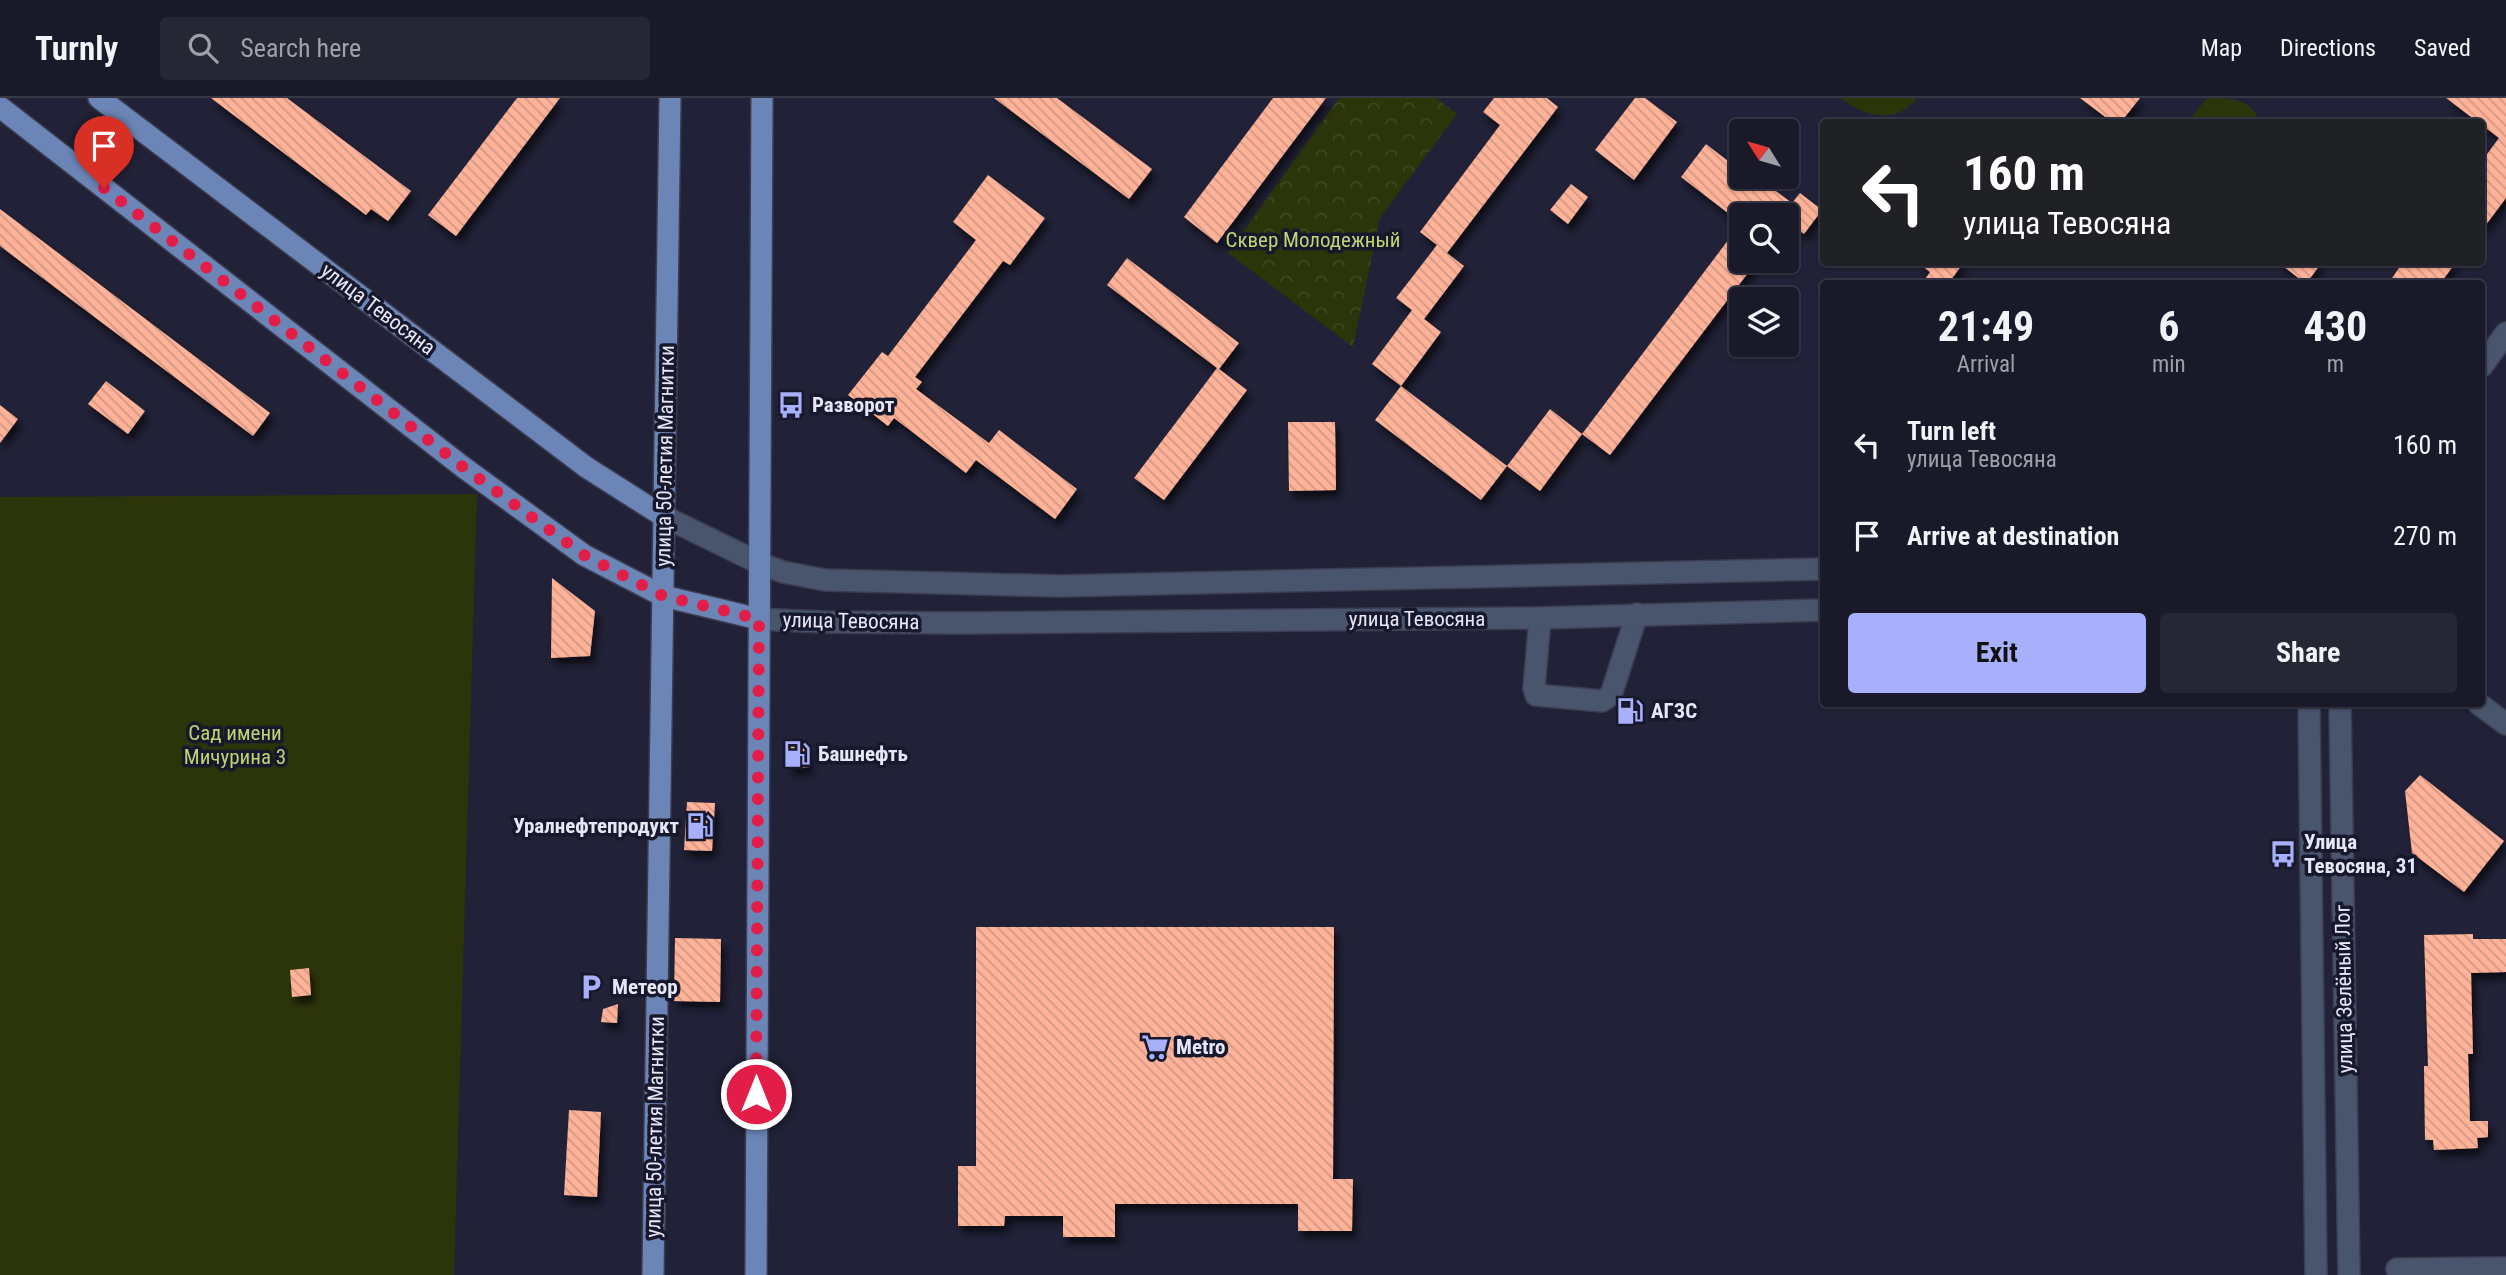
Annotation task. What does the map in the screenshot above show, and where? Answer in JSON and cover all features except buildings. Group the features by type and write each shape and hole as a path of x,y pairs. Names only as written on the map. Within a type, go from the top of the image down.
{"main road":[{"name":"улица Тевосяна","path":"99,98 586,467 663,516"},
{"name":"улица 50-летия Магнитки","path":"653,1275 670,98"},
{"path":"756,1275 762,98"},
{"name":"улица Тевосяна","path":"0,107 463,467 584,555 663,596 759,619"}],"street":[{"path":"2485,362 2506,333"},
{"name":"улица Тевосяна","path":"663,516 759,564 783,572 825,580 1060,586 1820,569"},
{"name":"улица Тевосяна","path":"759,619 962,623 1540,618 1820,610"},
{"path":"1540,618 1534,688 1536,695 1601,701 1611,695 1637,614"},
{"name":"улица Зелёный Лог","path":"2309,707 2316,1275"},
{"name":"улица Зелёный Лог","path":"2340,707 2348,1275"},
{"path":"2483,707 2506,724"},
{"path":"2398,1269 2506,1268"}],"green space":[{"name":"Сквер Молодежный","path":"1339,98 1436,98 1457,114 1380,218 1353,347 1228,253"},
{"path":"1840,98 1917,98 1909,107 1899,112 1880,115 1859,110"},
{"path":"2207,98 2239,101 2251,108 2258,119 2190,119"},
{"name":"Сад имени Мичурина 3","path":"477,494 454,1275 0,1275 0,497"}],"place":[{"name":"Разворот","path":"791,405"},
{"name":"АГЗС","path":"1630,711"},
{"name":"Башнефть","path":"797,754"},
{"name":"Уралнефтепродукт","path":"700,826"},
{"name":"Улица Тевосяна, 31","path":"2283,854"},
{"name":"Метеор","path":"591,987"},
{"name":"Metro","path":"1155,1047"}],"route":[{"path":"104,188 463,467 584,555 663,596 759,619 756,1094"}]}
